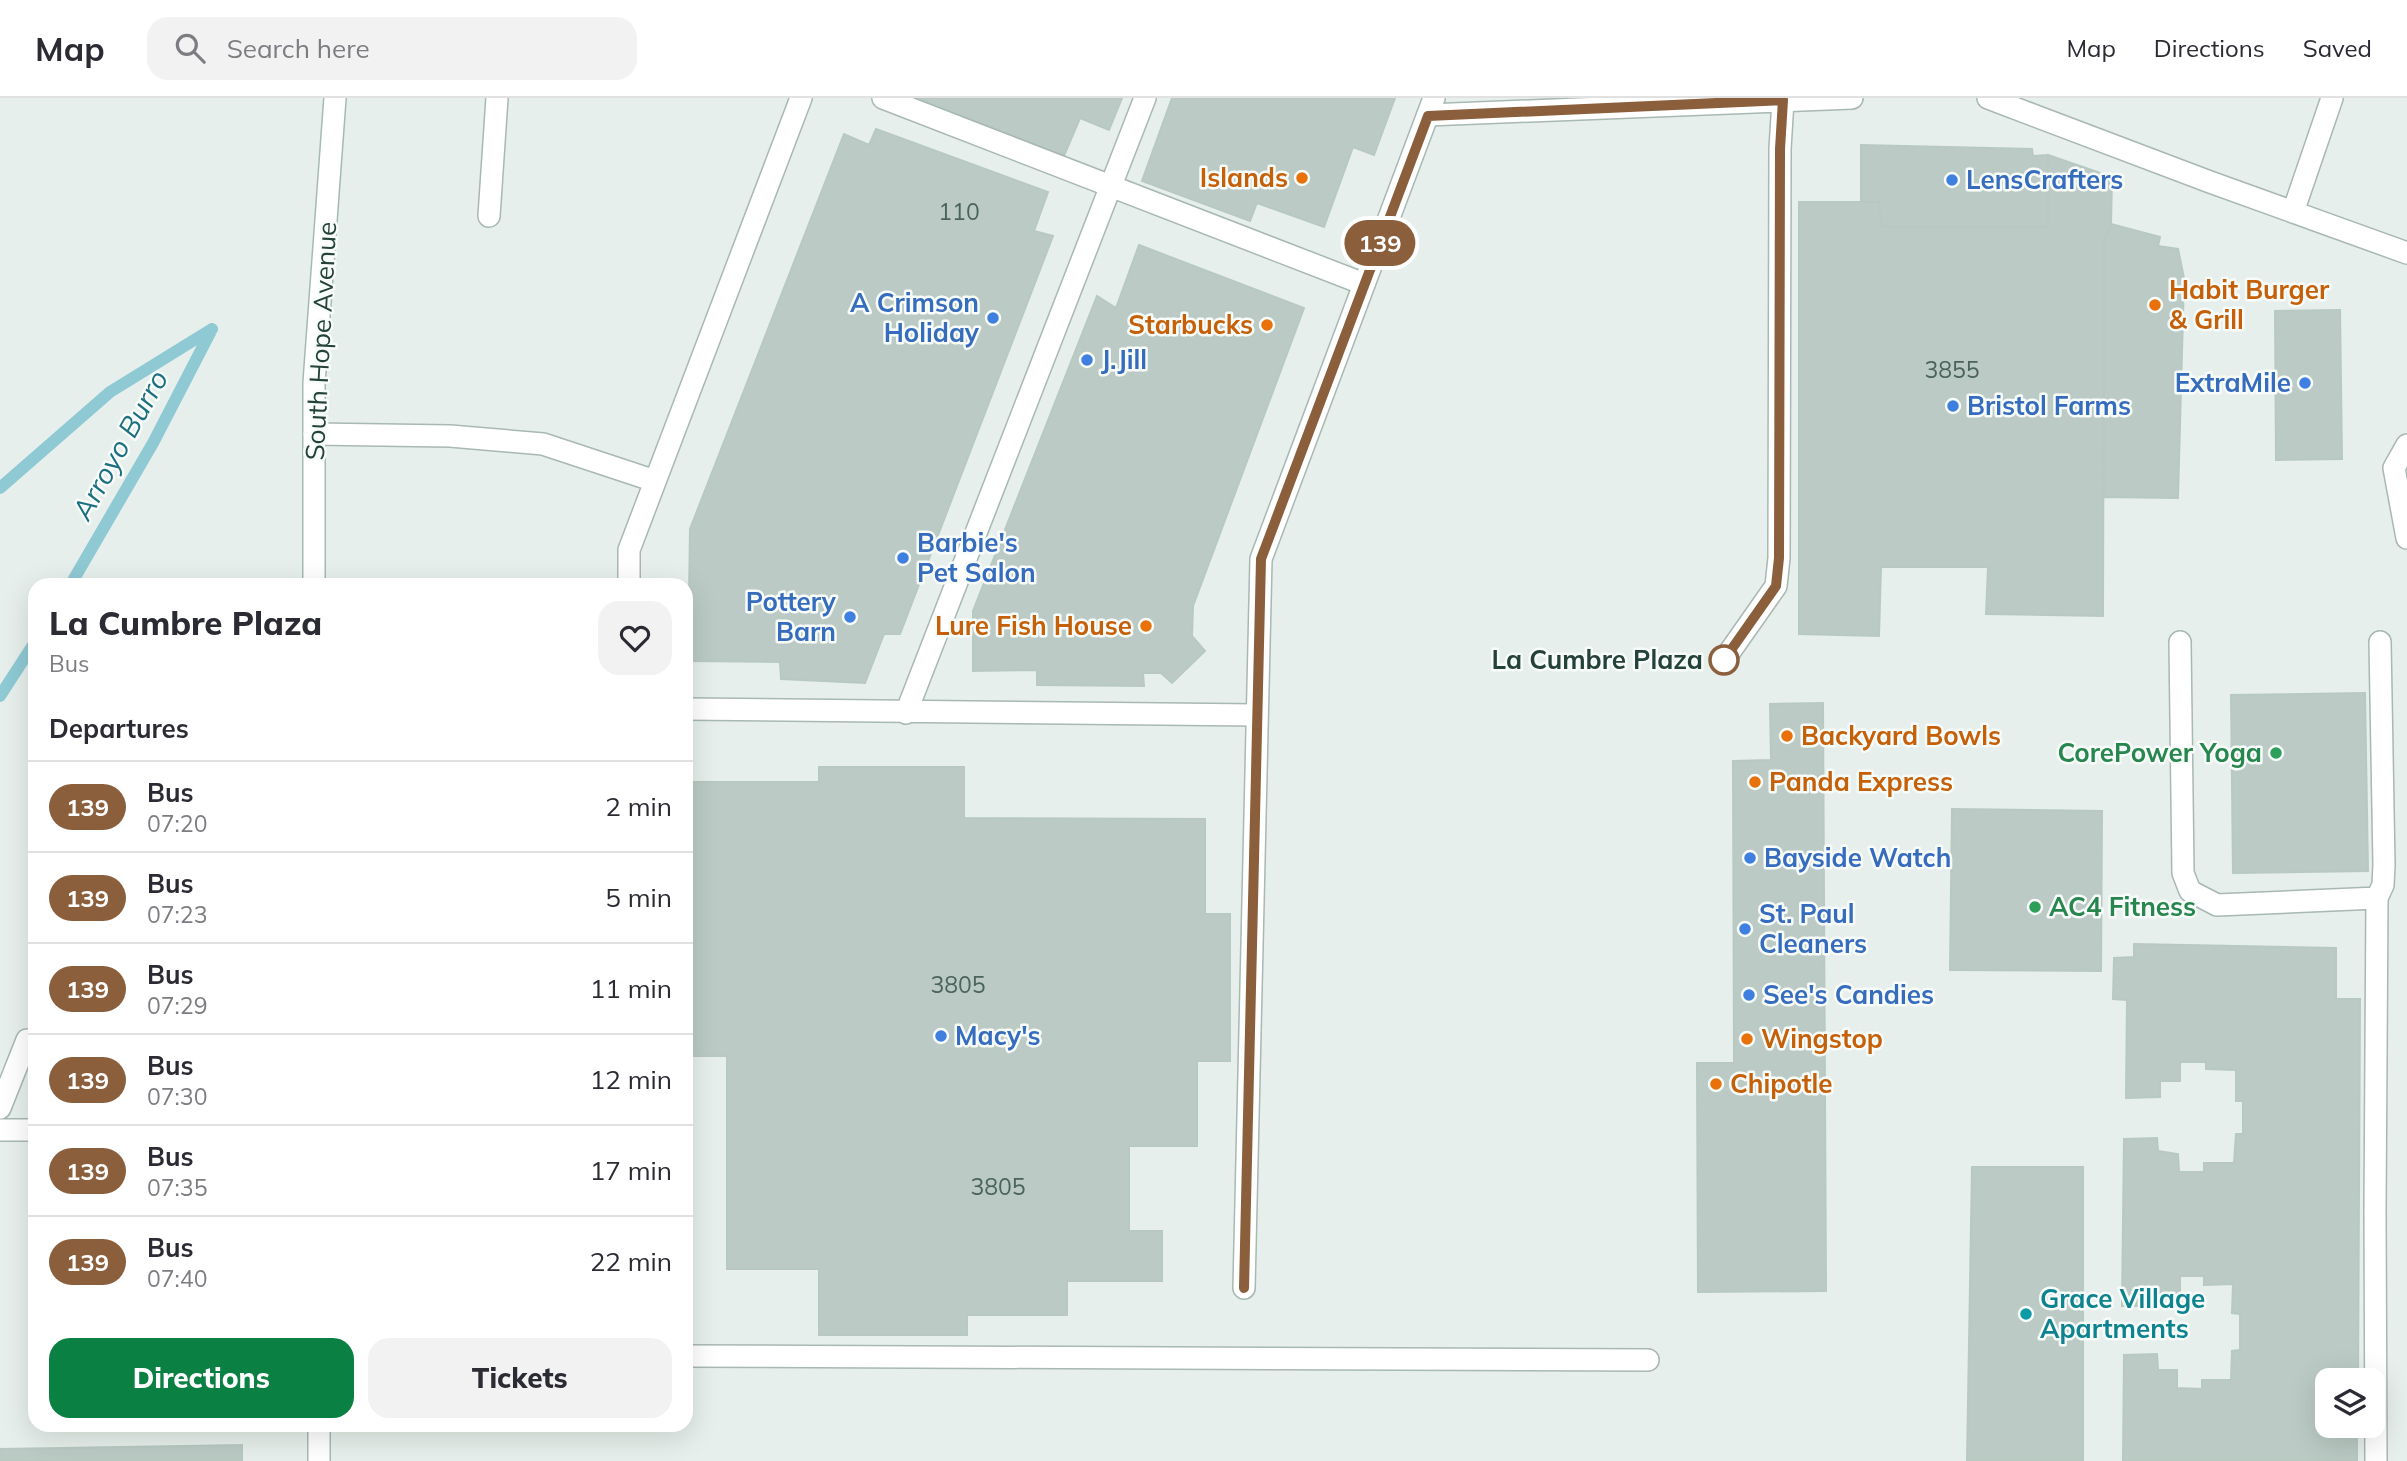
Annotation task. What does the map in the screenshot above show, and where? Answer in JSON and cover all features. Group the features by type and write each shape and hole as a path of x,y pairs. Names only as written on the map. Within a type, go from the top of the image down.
{"street":[{"name":"South Hope Avenue","path":"314,578 314,383 334,98"},
{"path":"489,216 497,98"},
{"path":"629,578 629,550 801,98"},
{"path":"883,98 1364,284"},
{"path":"906,713 1145,98"},
{"path":"1244,1288 1261,559 1431,107 1852,98"},
{"path":"1988,98 2407,253"},
{"path":"2293,212 2332,98"},
{"path":"1724,660 1776,586 1779,558 1780,149 1783,100"},
{"path":"314,434 450,436 543,444 655,481"},
{"path":"2407,445 2394,468 2407,538"},
{"path":"2180,642 2183,873 2190,891 2217,905 2377,898"},
{"path":"2376,1461 2377,898 2383,885 2384,865 2380,642"},
{"path":"693,709 1257,715"},
{"path":"0,1108 28,1040"},
{"path":"0,1130 28,1130"},
{"path":"693,1356 1648,1360"},
{"path":"319,1432 319,1461"}],"building":[{"path":"916,98 1122,98 1109,130 1080,118 1064,156"},
{"path":"1172,98 1395,98 1374,155 1353,147 1324,227 1257,203 1250,221 1142,181"},
{"path":"876,129 1048,192 1034,231 1053,236 900,634 884,634 865,683 781,679 780,662 693,661 690,529 844,134 869,145"},
{"path":"1861,145 2032,149 2033,156 2048,155 2048,227 1882,227 1879,202 1861,202"},
{"path":"2048,155 2112,177 2111,224 2104,242 2103,616 1986,614 1988,567 1881,567 1879,636 1799,634 1799,202 1879,202 1882,227 2048,227"},
{"path":"2111,224 2160,237 2158,246 2178,249 2184,278 2178,498 2104,497 2104,242"},
{"path":"1139,245 1304,308 1193,606 1192,636 1205,651 1172,683 1161,673 1143,673 1144,686 1037,685 1037,670 973,671 973,611 1097,296 1116,308"},
{"path":"2340,310 2342,459 2276,460 2275,311"},
{"path":"2365,693 2368,871 2233,873 2231,695"},
{"path":"1823,703 1826,1291 1698,1292 1697,1063 1734,1063 1733,761 1771,760 1770,704"},
{"path":"819,767 964,767 964,818 1205,819 1205,914 1230,914 1230,1061 1197,1061 1197,1146 1129,1146 1129,1231 1162,1231 1162,1281 1067,1281 1067,1315 967,1315 967,1335 819,1335 819,1269 727,1269 727,1056 693,1056 693,782 819,782"},
{"path":"1952,809 2102,811 2101,971 1950,970"},
{"path":"2134,944 2336,948 2336,999 2360,999 2358,1368 2315,1368 2315,1438 2357,1438 2357,1461 2123,1461 2124,1355 2157,1354 2158,1370 2177,1370 2177,1388 2202,1389 2202,1380 2231,1380 2232,1351 2240,1350 2240,1314 2232,1313 2233,1284 2204,1285 2204,1276 2180,1276 2180,1293 2158,1293 2158,1306 2122,1306 2124,1139 2157,1138 2158,1151 2178,1154 2179,1172 2204,1172 2204,1163 2234,1163 2236,1134 2243,1134 2243,1101 2236,1101 2236,1070 2206,1069 2206,1062 2180,1062 2180,1081 2160,1081 2160,1097 2126,1098 2127,1000 2113,999 2114,958 2134,957"},
{"name":"Grace Village Apartments","path":"1972,1167 2083,1167 2083,1461 1967,1461"},
{"path":"242,1445 242,1461 0,1461 0,1449"}],"waterway":[{"path":"0,488 110,392 212,329"},
{"name":"Arroyo Burro","path":"74,578 153,443 212,329"},
{"name":"Arroyo Burro","path":"0,696 28,653"}],"bus line":[{"name":"139","path":"1244,1288 1261,559 1428,116 1783,100 1780,149 1779,558 1776,586 1724,660"}],"place":[{"name":"Islands","path":"1302,178"},
{"name":"LensCrafters","path":"1952,180"},
{"name":"Habit Burger & Grill","path":"2155,305"},
{"name":"A Crimson Holiday","path":"993,318"},
{"name":"Starbucks","path":"1267,325"},
{"name":"J.Jill","path":"1087,360"},
{"name":"ExtraMile","path":"2305,383"},
{"name":"Bristol Farms","path":"1953,406"},
{"name":"Barbie's Pet Salon","path":"903,558"},
{"name":"Pottery Barn","path":"850,617"},
{"name":"Lure Fish House","path":"1146,626"},
{"name":"La Cumbre Plaza","path":"1724,660"},
{"name":"Backyard Bowls","path":"1787,736"},
{"name":"CorePower Yoga","path":"2276,753"},
{"name":"Panda Express","path":"1755,782"},
{"name":"Bayside Watch","path":"1750,858"},
{"name":"AC4 Fitness","path":"2035,907"},
{"name":"St. Paul Cleaners","path":"1745,929"},
{"name":"See's Candies","path":"1749,995"},
{"name":"Macy's","path":"941,1036"},
{"name":"Wingstop","path":"1747,1039"},
{"name":"Chipotle","path":"1716,1084"},
{"name":"Grace Village Apartments","path":"2026,1314"}]}
